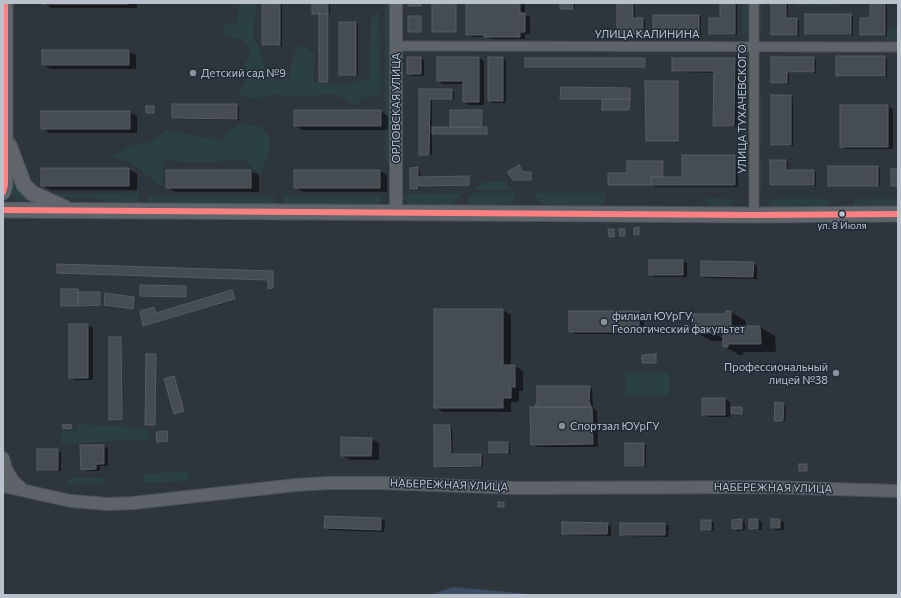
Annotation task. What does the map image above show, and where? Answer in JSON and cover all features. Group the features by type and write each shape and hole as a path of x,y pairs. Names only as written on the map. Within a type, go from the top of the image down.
{"main road":[{"path":"3,192 5,185 5,3"},
{"path":"5,134 24,185 32,193 71,211"},
{"path":"3,210 754,215 898,214"}],"street":[{"name":"ОРЛОВСКАЯ УЛИЦА","path":"396,3 396,212"},
{"name":"УЛИЦА ТУХАЧЕВСКОГО","path":"754,3 754,215"},
{"name":"УЛИЦА КАЛИНИНА","path":"396,46 898,47"},
{"path":"3,458 6,469 12,481 23,490"},
{"name":"НАБЕРЕЖНАЯ УЛИЦА","path":"3,486 71,501 108,504 141,503 328,483 382,483 516,488 767,487 898,491"}],"green space":[{"path":"239,3 257,3 252,33 260,51 266,71 278,81 289,77 294,53 302,45 315,54 313,82 323,84 349,85 370,77 371,17 379,12 381,94 362,98 357,106 334,94 296,97 270,94 266,97 253,98 238,95 247,79 245,63 251,52 243,40 224,36 224,25 237,23"},
{"path":"385,3 391,3 391,45 385,45"},
{"path":"742,3 748,3 748,32 742,36"},
{"path":"757,3 762,3 762,35 757,35"},
{"path":"795,3 842,3 833,7 814,5 797,7"},
{"path":"898,28 898,41 886,40 887,31"},
{"path":"385,47 391,47 391,162 388,163 385,162"},
{"path":"742,52 748,55 748,78 742,84"},
{"path":"757,95 762,95 762,145 757,145"},
{"path":"240,124 261,126 269,136 269,154 260,175 244,159 214,162 181,162 165,159 162,187 130,162 111,156 130,147 151,142 166,130 223,141 227,131"},
{"path":"7,147 19,180 47,202 16,200 8,188"},
{"path":"757,160 762,160 762,188 760,190 757,189"},
{"path":"483,182 506,182 513,190 474,190"},
{"path":"139,193 139,202 104,202 96,198 47,197 42,194"},
{"path":"462,193 450,206 410,206 403,199 403,194"},
{"path":"472,193 515,193 515,199 511,206 469,206 466,203"},
{"path":"536,193 606,193 606,197 601,206 546,206 536,198"},
{"path":"148,196 274,196 274,206 148,206"},
{"path":"283,196 381,196 381,206 283,206"},
{"path":"704,198 732,199 733,201 731,206 709,206"},
{"path":"770,199 827,199 829,203 827,207 770,207 768,203"},
{"path":"854,199 898,199 898,206 854,206"},
{"path":"625,373 669,373 669,395 625,395"},
{"path":"79,424 147,428 150,439 61,444 62,431 78,431"},
{"path":"185,471 189,473 190,478 185,481 147,483 144,481 143,476 146,474"},
{"path":"100,478 104,479 104,483 68,484 68,479"}],"water":[{"path":"453,587 541,595 431,595"}],"building":[{"path":"129,3 129,4 42,4"},
{"path":"262,3 280,3 280,45 262,45"},
{"path":"312,3 328,3 328,14 312,14"},
{"path":"408,3 421,3 421,6 408,6"},
{"path":"432,3 456,3 456,32 432,32"},
{"path":"466,3 520,3 520,13 525,13 525,32 520,32 520,37 484,37 484,35 466,35"},
{"path":"560,3 573,3 573,9 560,9"},
{"path":"617,3 633,3 633,18 643,18 643,34 617,34"},
{"path":"720,3 735,3 735,34 709,34 709,18 720,18"},
{"path":"771,3 786,3 786,18 797,18 797,35 771,35"},
{"path":"870,3 885,3 885,35 860,35 860,18 870,18"},
{"path":"319,14 328,14 328,82 319,82"},
{"path":"805,14 851,14 851,34 805,34"},
{"path":"653,15 699,15 699,34 653,34"},
{"path":"408,16 421,16 421,32 408,32"},
{"path":"339,22 356,22 356,75 339,75"},
{"path":"42,50 129,50 129,65 42,65"},
{"path":"836,56 885,56 885,76 836,76"},
{"path":"407,57 421,57 421,74 407,74"},
{"path":"437,57 479,57 479,102 463,102 463,81 437,81"},
{"path":"488,57 503,57 503,101 488,101"},
{"path":"771,57 814,57 814,72 787,72 787,83 771,83"},
{"path":"525,58 645,58 645,67 525,67"},
{"path":"672,58 735,58 734,126 713,126 714,71 672,71"},
{"path":"645,81 678,81 678,141 646,141"},
{"path":"561,87 630,88 630,99 560,99"},
{"path":"419,89 452,89 452,99 430,99 429,155 419,155"},
{"path":"771,95 791,95 791,145 771,145"},
{"path":"602,99 630,99 629,110 602,110"},
{"path":"172,104 237,104 237,119 172,118"},
{"path":"840,105 888,105 888,147 840,147"},
{"path":"146,106 154,106 154,113 146,113"},
{"path":"294,110 381,110 381,126 294,126"},
{"path":"450,110 482,110 482,127 450,127"},
{"path":"41,111 130,111 130,129 41,129"},
{"path":"432,127 487,127 487,134 432,134"},
{"path":"682,155 735,155 735,185 651,185 651,177 682,177"},
{"path":"770,160 786,160 786,170 814,170 814,185 770,185"},
{"path":"627,161 663,161 663,177 651,177 651,185 608,185 608,173 627,173"},
{"path":"519,165 523,172 531,172 531,180 513,180 507,172"},
{"path":"828,166 878,166 878,186 828,186"},
{"path":"418,167 418,189 410,189 410,168"},
{"path":"41,168 129,168 129,186 41,186"},
{"path":"891,169 898,169 898,186 891,186"},
{"path":"166,170 251,170 251,188 166,188"},
{"path":"294,170 380,170 380,188 294,188"},
{"path":"469,176 469,185 419,186 419,177"},
{"path":"639,227 639,235 634,235 634,228"},
{"path":"608,229 614,229 614,237 609,237"},
{"path":"619,229 625,229 625,236 620,236"},
{"path":"649,260 683,260 683,275 649,275"},
{"path":"701,261 754,262 753,277 701,276"},
{"path":"57,264 273,271 273,288 268,289 268,280 57,273"},
{"path":"140,285 186,286 186,297 140,296"},
{"path":"61,289 78,289 78,306 61,306"},
{"path":"232,290 235,299 143,326 140,311 154,307 156,313"},
{"path":"78,292 100,292 100,305 78,306"},
{"path":"105,293 134,297 133,309 104,305"},
{"path":"434,309 503,309 503,365 515,365 515,387 511,387 511,398 503,398 503,408 434,408"},
{"name":"филиал ЮУрГУ, Геологический факультет","path":"569,311 639,311 639,332 569,332"},
{"path":"726,311 731,311 731,328 739,328 739,326 760,326 761,344 728,344 728,347 723,347 723,330 715,330 715,333 695,332 693,314 726,314"},
{"path":"69,324 88,324 88,378 69,378"},
{"path":"109,337 121,337 122,419 109,420"},
{"path":"146,354 156,354 155,425 145,425"},
{"path":"656,354 656,363 642,363 642,355"},
{"path":"174,376 184,411 174,414 164,379"},
{"path":"537,386 590,386 589,401 591,407 535,407 537,401"},
{"path":"702,398 725,398 725,415 702,415"},
{"path":"775,402 784,403 783,421 774,421"},
{"name":"Спортзал ЮУрГУ","path":"530,407 592,407 593,444 531,445"},
{"path":"731,407 742,407 742,414 731,413"},
{"path":"63,424 72,425 71,429 62,428"},
{"path":"434,425 450,425 451,454 481,454 481,466 434,467"},
{"path":"167,431 168,441 157,442 156,432"},
{"path":"341,437 372,438 371,456 341,456"},
{"path":"489,442 508,442 508,453 489,453"},
{"path":"625,443 644,443 644,466 625,466"},
{"path":"80,445 104,445 104,464 96,464 96,469 81,470"},
{"path":"37,449 58,449 58,470 37,470"},
{"path":"799,464 807,464 807,471 799,471"},
{"path":"498,502 504,502 504,507 498,507"},
{"path":"325,516 381,518 381,530 324,528"},
{"path":"742,519 742,529 732,529 732,520"},
{"path":"749,519 758,519 758,529 749,529"},
{"path":"771,519 780,519 780,528 771,528"},
{"path":"701,520 711,520 711,530 701,530"},
{"path":"562,522 608,523 607,534 562,534"},
{"path":"620,523 665,523 665,535 620,535"}],"transit line":[{"path":"3,192 5,185 5,3"},
{"path":"3,210 754,215 898,214"}],"place":[{"name":"Детский сад №9","path":"193,73"},
{"name":"ул. 8 Июля","path":"842,214"},
{"name":"филиал ЮУрГУ, Геологический факультет","path":"604,322"},
{"name":"Профессиональный лицей №38","path":"836,373"},
{"name":"Спортзал ЮУрГУ","path":"562,426"}]}
